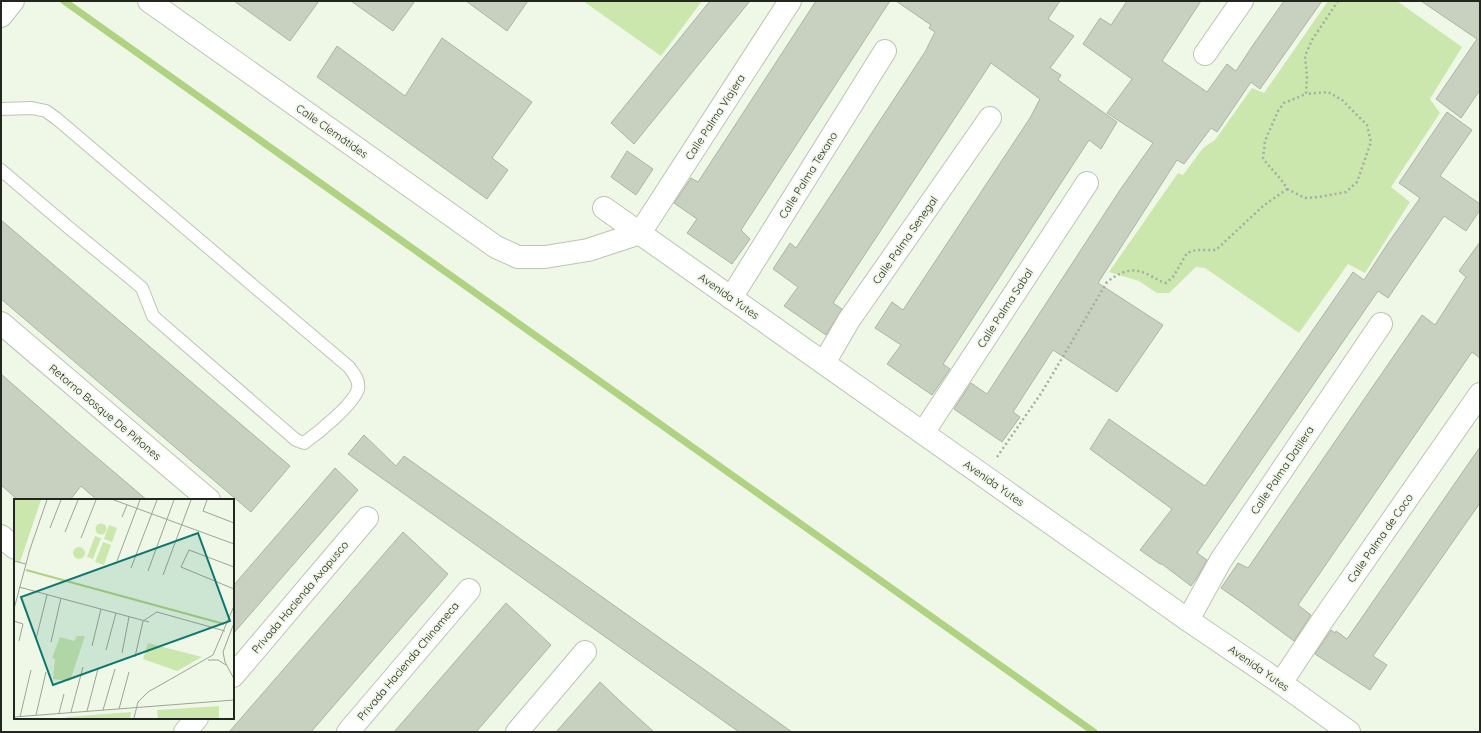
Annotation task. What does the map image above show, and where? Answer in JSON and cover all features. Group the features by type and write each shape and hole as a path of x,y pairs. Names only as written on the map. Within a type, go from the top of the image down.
{"street":[{"name":"Calle Clemátides","path":"149,1 496,247 518,257 545,257 588,250 640,233"},
{"name":"Calle Palma Viajera","path":"640,233 790,1"},
{"path":"1205,54 1242,1"},
{"name":"Calle Palma Texano","path":"732,298 885,51"},
{"name":"Calle Palma Senegal","path":"824,363 849,320 990,118"},
{"name":"Calle Palma Sabal","path":"923,433 1087,183"},
{"name":"Avenida Yutes","path":"604,208 1188,620 1281,683 1348,732"},
{"name":"Retorno Bosque De Piñones","path":"1,323 208,499"},
{"name":"Calle Palma Datilera","path":"1188,620 1221,560 1381,324"},
{"name":"Calle Palma de Coco","path":"1281,683 1322,621 1480,394"},
{"name":"Privada Hacienda Axapusco","path":"234,675 367,518"},
{"path":"1,536 14,547"},
{"name":"Privada Hacienda Chinameca","path":"348,732 469,590"},
{"path":"517,732 585,652"},
{"path":"185,732 196,719"}],"lane":[{"path":"1,109 32,108 46,110 57,119 349,366 357,379 358,389 351,402 304,443 296,440 153,316 142,288 129,276 1,170"}],"path":[{"path":"1306,94 1307,77 1305,56 1312,40 1338,1"},
{"path":"1328,92 1342,100 1367,125 1371,142 1357,182 1346,192 1305,198 1287,189 1283,180 1269,167 1263,158 1265,140 1278,111 1284,103 1306,94 1328,92"},
{"path":"984,476 1042,392 1107,282 1118,274 1136,270 1159,281 1166,282 1173,277 1187,253 1196,250 1216,250 1262,206 1287,189"}],"green space":[{"path":"583,1 702,1 661,56"},
{"path":"1328,1 1397,1 1462,47 1430,99 1440,113 1391,187 1410,202 1365,273 1348,264 1299,333 1205,268 1196,267 1169,293 1157,293 1139,281 1109,272 1178,173 1183,175 1203,148 1215,140 1252,88 1264,93"}],"building":[{"path":"234,1 319,1 290,41"},
{"path":"351,1 415,1 393,31"},
{"path":"466,1 528,1 507,31"},
{"path":"710,1 750,1 634,144 611,123"},
{"path":"816,1 890,1 741,230 750,239 732,264 687,233 697,219 674,203 691,178 698,182"},
{"path":"896,1 1060,1 1048,19 1074,36 1050,68 1061,75 1058,80 1117,122 1101,149 1089,140 943,364 950,369 932,395 887,364 901,345 875,328 892,302 903,310 1030,118 1040,99 991,63 833,303 842,309 826,335 784,306 798,287 773,269 790,243 796,248 925,52 935,32 929,28 931,25"},
{"path":"1127,1 1201,1 1162,61 1207,92 1227,64 1236,71 1284,1 1322,1 1260,89 1251,82 1217,132 1211,128 1184,164 1177,160 1098,283 1163,325 1117,392 1053,350 1013,412 1020,417 1002,442 954,409 971,383 987,394 1120,190 1153,143 1107,113 1132,79 1083,44 1100,18 1111,25"},
{"path":"1421,1 1480,1 1480,90 1461,118 1436,99 1477,39"},
{"path":"442,38 532,102 492,158 508,170 487,199 317,77 337,46 405,96"},
{"path":"1447,112 1472,130 1440,176 1480,204 1480,210 1466,231 1444,216 1388,298 1378,291 1197,553 1207,560 1191,586 1162,564 1140,550 1172,509 1090,449 1109,419 1205,486 1353,272 1364,280 1420,198 1399,183"},
{"path":"627,151 653,169 636,195 611,177"},
{"path":"1,220 290,466 251,512 1,299"},
{"path":"1480,242 1480,358 1472,352 1298,605 1311,615 1294,641 1221,588 1238,563 1248,568 1422,315 1435,325 1466,277 1459,271"},
{"path":"1,374 146,499 96,499 81,486 71,499 17,499 1,485"},
{"path":"364,435 396,466 404,456 792,732 739,732 348,454"},
{"path":"1480,447 1480,503 1373,656 1387,665 1370,690 1315,654 1331,630 1335,633 1336,631 1347,639"},
{"path":"335,468 358,490 234,633 234,585"},
{"path":"403,532 448,574 311,732 229,732"},
{"path":"506,603 551,645 476,732 394,732"},
{"path":"600,682 622,703 654,732 556,732"}],"waterway":[{"path":"64,1 1094,732"}]}
